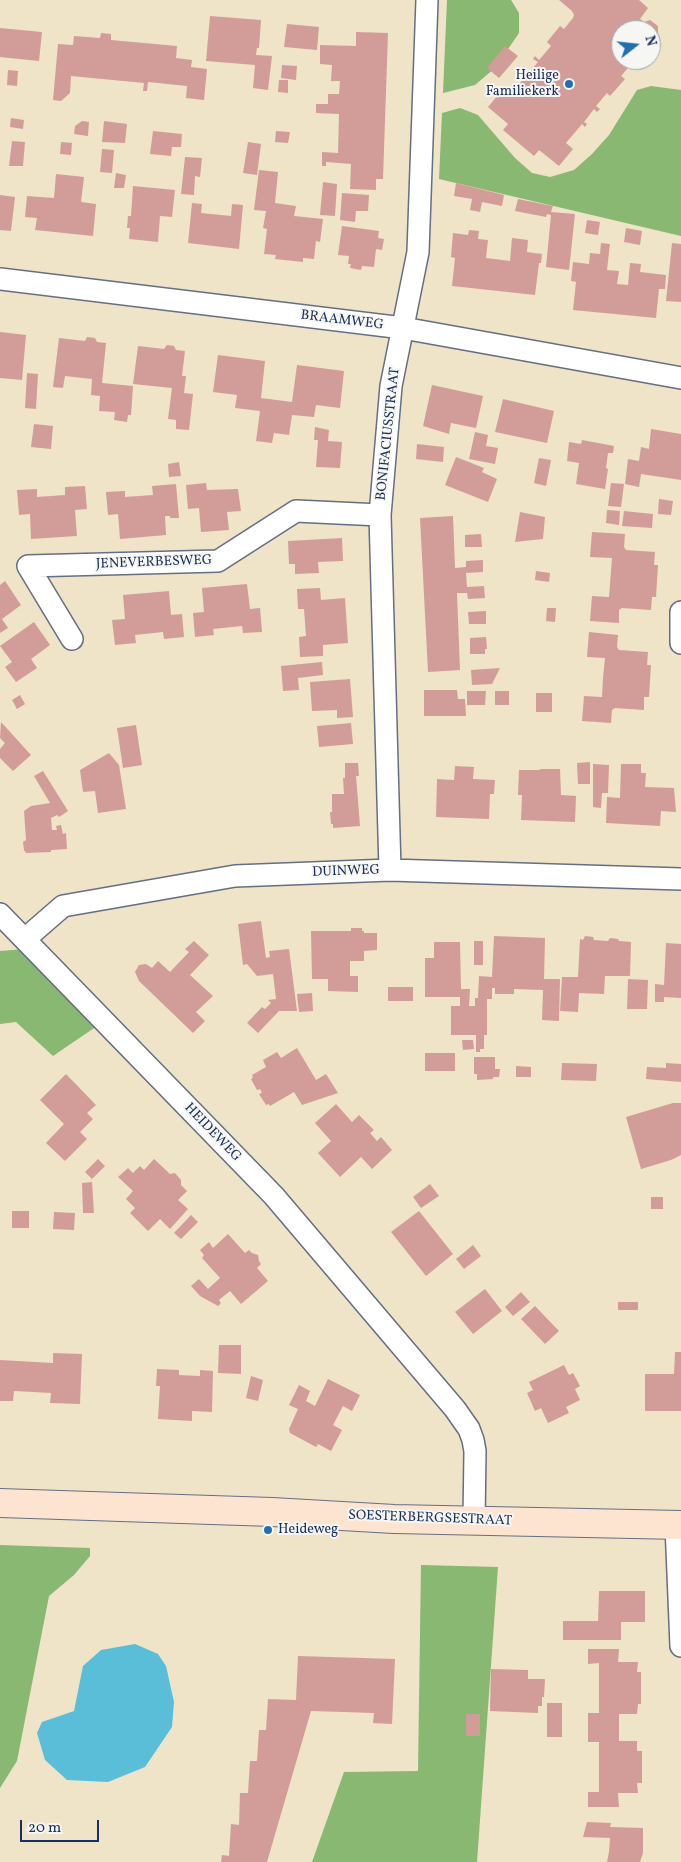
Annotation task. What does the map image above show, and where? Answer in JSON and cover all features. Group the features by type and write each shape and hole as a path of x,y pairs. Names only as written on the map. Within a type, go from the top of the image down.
{"main road":[{"name":"SOESTERBERGSESTRAAT","path":"0,1503 272,1512 394,1519 678,1525"}],"street":[{"name":"BONIFACIUSSTRAAT","path":"390,870 380,515 391,386 418,252 428,0"},
{"name":"BRAAMWEG","path":"0,279 403,328 681,378"},
{"name":"JENEVERBESWEG","path":"72,639 28,566 218,561 296,511 380,515"},
{"path":"681,612 681,643"},
{"name":"DUINWEG","path":"25,938 63,906 235,876 390,870 681,879"},
{"name":"HEIDEWEG","path":"0,914 274,1196 455,1409 469,1429 475,1451 474,1521"},
{"path":"678,1525 681,1646"}],"green space":[{"path":"447,0 511,0 519,13 519,33 495,68 475,85 443,93"},
{"path":"651,86 681,90 681,236 439,179 442,113 460,108 478,115 515,158 532,173 550,177 574,170 592,154 609,135 637,90"},
{"path":"25,949 100,1024 53,1056 16,1022 0,1024 0,951"},
{"path":"0,1545 90,1548 90,1556 74,1575 49,1596 17,1761 0,1788"},
{"path":"421,1565 498,1567 477,1862 312,1862 344,1772 418,1771"}],"water":[{"path":"135,1644 158,1654 166,1666 174,1702 172,1727 145,1767 108,1782 67,1780 45,1760 37,1733 42,1722 74,1711 83,1666 101,1650"}],"building":[{"name":"Heilige Familiekerk","path":"559,0 639,0 648,8 640,19 641,20 611,20 611,70 626,70 621,76 625,79 610,96 607,93 596,106 600,109 597,112 594,109 584,122 587,124 585,127 582,124 566,143 573,149 559,166 539,150 534,156 503,130 508,124 488,107 502,90 509,96 525,77 521,75 523,72 527,75 538,62 533,59 535,56 539,60 551,46 547,42 560,26 564,29 573,18 572,11"},
{"path":"210,16 261,20 259,48 257,48 256,55 272,56 268,90 253,88 255,65 206,61"},
{"path":"287,24 319,27 317,50 284,47"},
{"path":"0,28 42,32 39,61 0,57"},
{"path":"356,32 388,33 383,179 376,179 376,190 350,189 351,164 326,162 326,166 322,166 322,152 338,153 339,114 316,113 316,104 328,104 328,94 339,94 340,81 331,81 332,65 320,64 320,45 356,46"},
{"path":"101,33 111,34 111,40 177,46 176,58 192,60 191,67 207,69 204,100 186,98 187,86 148,82 147,91 143,91 144,83 71,76 70,93 61,101 53,100 58,44 73,45 74,36 100,38"},
{"path":"505,46 518,56 499,78 487,68"},
{"path":"282,65 297,66 296,80 281,78"},
{"path":"8,70 18,71 17,86 7,85"},
{"path":"279,80 288,80 288,93 278,92"},
{"path":"11,118 24,120 23,129 10,127"},
{"path":"82,121 89,122 88,136 74,134 75,126"},
{"path":"104,121 127,124 125,143 102,142"},
{"path":"153,131 182,134 181,147 172,147 171,156 150,154"},
{"path":"276,131 290,132 288,143 275,142"},
{"path":"12,141 25,142 23,166 9,166"},
{"path":"61,142 72,143 71,155 60,154"},
{"path":"248,142 261,144 257,175 243,173"},
{"path":"102,149 114,150 112,173 100,172"},
{"path":"185,157 202,158 200,177 195,176 194,195 181,194"},
{"path":"259,170 278,172 275,203 296,206 294,216 323,219 320,242 316,241 314,259 303,258 303,262 275,259 276,255 264,254 267,229 263,228 266,211 254,210"},
{"path":"116,173 126,175 124,188 114,188"},
{"path":"56,174 84,177 81,202 96,204 93,236 35,230 37,218 25,217 27,196 54,198"},
{"path":"323,182 337,184 335,216 320,215"},
{"path":"456,183 504,195 502,206 482,202 480,212 470,210 472,199 454,196"},
{"path":"133,186 175,190 172,217 160,216 158,242 129,239 130,228 127,228 128,216 131,216"},
{"path":"342,193 369,195 368,211 356,211 355,222 340,220"},
{"path":"0,195 15,197 11,231 0,230"},
{"path":"518,199 553,206 551,212 575,214 569,270 546,267 551,215 547,214 546,217 515,211"},
{"path":"192,203 202,204 201,213 231,216 232,204 243,205 239,249 188,243"},
{"path":"587,220 600,222 598,235 585,233"},
{"path":"342,226 379,231 378,238 384,239 382,250 376,249 374,267 362,266 361,270 350,268 351,264 348,264 349,256 338,255"},
{"path":"626,228 642,231 640,245 624,242"},
{"path":"469,230 479,231 478,239 488,240 486,258 510,261 512,238 528,240 527,252 542,254 535,295 452,286 455,258 451,257 453,233 468,235"},
{"path":"601,243 610,244 607,270 619,271 617,284 628,285 630,263 641,264 640,272 666,275 665,289 659,289 656,318 573,310 576,282 571,281 573,262 589,264 590,253 600,254"},
{"path":"672,243 681,244 681,302 666,301"},
{"path":"0,332 26,335 22,380 0,378"},
{"path":"87,337 95,338 97,342 106,343 102,383 133,386 131,415 128,415 127,422 114,420 115,412 99,411 100,396 91,395 92,379 65,376 63,388 53,387 59,338 85,341"},
{"path":"167,345 174,346 176,350 185,351 182,376 186,376 184,393 193,394 189,430 176,429 176,420 168,419 172,388 133,384 138,346 164,349"},
{"path":"218,355 265,361 261,398 292,402 297,365 344,371 340,408 316,405 314,417 292,415 289,435 274,433 272,443 256,441 260,411 235,408 237,395 213,392"},
{"path":"27,373 38,374 36,409 25,408"},
{"path":"432,385 483,396 476,428 451,423 449,434 423,426"},
{"path":"503,399 554,411 547,443 495,432"},
{"path":"34,424 53,426 51,449 31,447"},
{"path":"315,427 329,430 328,441 342,442 340,468 316,467 318,440 314,440"},
{"path":"651,429 681,434 681,480 641,474 639,487 625,484 628,459 639,461 641,447 649,449"},
{"path":"475,432 488,435 486,446 498,448 495,464 469,459"},
{"path":"582,440 614,446 613,453 608,453 605,489 576,484 579,463 567,461 569,442 581,444"},
{"path":"417,444 444,447 443,462 416,459"},
{"path":"456,457 484,468 482,472 497,479 488,502 445,485"},
{"path":"539,458 551,460 546,486 534,483"},
{"path":"179,462 181,476 169,477 168,464"},
{"path":"206,483 207,490 238,489 241,511 227,512 229,530 201,532 199,508 188,509 186,485"},
{"path":"611,483 624,484 621,507 608,506"},
{"path":"176,484 179,518 165,516 166,535 120,539 118,514 108,515 106,492 125,491 125,497 153,495 152,486"},
{"path":"85,486 87,509 75,510 77,536 31,539 30,514 19,515 17,490 37,489 37,497 65,495 65,487"},
{"path":"659,499 673,501 671,515 658,514"},
{"path":"607,510 620,511 619,525 606,523"},
{"path":"624,511 653,514 652,528 622,526"},
{"path":"520,512 545,517 543,539 515,542"},
{"path":"453,516 455,568 466,567 466,561 483,560 483,572 466,573 467,587 484,586 485,598 468,599 467,593 457,593 460,670 428,672 420,518"},
{"path":"592,532 625,534 624,547 626,550 655,552 654,565 658,565 656,597 652,597 651,610 622,608 619,610 619,623 590,621 592,596 609,597 612,558 590,557"},
{"path":"481,534 482,547 465,547 465,535"},
{"path":"342,538 343,561 318,562 319,573 295,574 295,564 289,564 288,541"},
{"path":"536,571 550,573 549,582 535,580"},
{"path":"5,581 21,605 2,619 8,628 0,633 0,585"},
{"path":"247,584 250,609 260,608 262,632 243,633 242,626 213,629 214,635 195,637 193,613 204,612 202,588"},
{"path":"320,588 321,600 345,598 348,643 323,645 323,656 300,657 299,637 306,636 304,609 298,609 297,589"},
{"path":"169,591 171,615 182,614 184,637 164,639 163,632 135,635 136,643 115,645 112,620 125,619 123,595"},
{"path":"547,608 556,608 555,622 546,621"},
{"path":"486,611 486,624 469,624 468,612"},
{"path":"34,622 50,645 31,659 37,668 16,682 5,667 12,662 0,646"},
{"path":"589,632 618,635 617,647 619,650 648,652 647,665 651,665 649,697 644,697 644,710 615,708 612,710 611,723 582,721 584,696 602,697 605,658 587,657"},
{"path":"486,637 487,649 485,649 485,654 470,654 470,638"},
{"path":"322,662 323,675 298,678 299,690 283,691 281,666"},
{"path":"500,668 492,684 472,685 471,670"},
{"path":"350,679 353,717 337,718 337,710 312,711 310,682"},
{"path":"424,690 457,690 458,699 465,699 466,716 424,716"},
{"path":"467,691 486,691 485,705 467,705"},
{"path":"495,691 509,691 509,705 495,705"},
{"path":"536,693 552,693 552,712 536,712"},
{"path":"20,695 25,704 17,709 12,700"},
{"path":"1,722 31,755 13,771 0,758 0,749 5,743 0,738"},
{"path":"351,723 353,744 319,747 317,726"},
{"path":"136,725 142,765 123,768 117,728"},
{"path":"109,753 119,765 126,809 98,813 95,791 83,792 80,770"},
{"path":"590,762 590,784 578,784 577,763"},
{"path":"345,763 358,763 359,776 356,776 360,826 333,828 330,812 332,812 332,794 344,794 343,778 345,778"},
{"path":"593,764 609,765 608,793 602,793 601,808 593,807"},
{"path":"621,764 641,764 641,773 646,773 645,787 674,788 676,812 661,811 660,826 606,823 607,797 620,798"},
{"path":"455,766 474,767 473,779 495,780 494,794 490,794 489,819 436,817 437,779 454,780"},
{"path":"560,769 561,795 576,796 575,822 521,820 522,795 518,795 519,770"},
{"path":"43,771 68,811 59,817 57,815 51,818 52,830 57,830 56,826 61,825 63,834 66,833 67,849 26,853 23,842 26,840 24,811 31,806 50,803 34,776"},
{"path":"261,921 266,958 270,957 269,951 289,949 297,1011 279,1011 258,1033 247,1023 262,1007 265,1009 271,1003 268,1000 276,999 273,974 257,976 247,964 243,965 238,924"},
{"path":"351,928 362,928 364,933 377,933 377,950 364,951 364,961 350,961 350,976 358,976 358,992 328,991 328,979 312,979 311,931 351,931"},
{"path":"494,936 545,938 544,979 560,979 559,1021 542,1020 543,990 514,989 514,994 495,994 495,988 492,988 492,999 487,999 487,1035 484,1035 484,1049 476,1052 476,1035 451,1035 451,1006 460,1006 460,997 425,997 425,958 434,958 434,942 460,942 461,989 470,989 469,1006 475,1006 475,998 478,998 479,976 492,977"},
{"path":"585,936 593,937 594,940 608,941 610,938 631,942 630,976 605,976 604,994 579,993 578,1012 560,1011 562,977 578,977 580,939 583,940"},
{"path":"194,941 209,955 190,975 213,996 196,1012 205,1021 193,1033 139,981 135,972 139,965 146,964 152,968 158,961 170,972 189,952 185,949"},
{"path":"474,941 483,941 483,965 474,965"},
{"path":"666,943 681,944 681,998 664,997 664,1002 655,1002 655,984 664,985"},
{"path":"628,979 648,980 647,1009 627,1009"},
{"path":"388,987 413,987 413,1001 388,1001"},
{"path":"312,993 313,1011 299,1012 297,994"},
{"path":"462,1040 473,1040 474,1049 463,1050"},
{"path":"297,1048 316,1080 326,1074 338,1093 302,1105 294,1092 270,1106 269,1104 266,1105 259,1094 262,1093 260,1089 257,1090 251,1079 253,1078 252,1075 266,1067 263,1060 277,1052 281,1058"},
{"path":"425,1053 455,1053 455,1071 425,1071"},
{"path":"474,1057 495,1057 495,1069 500,1069 499,1077 477,1080 477,1074 474,1074"},
{"path":"562,1063 597,1064 596,1081 561,1080"},
{"path":"666,1063 681,1064 681,1082 646,1079 647,1067 666,1068"},
{"path":"516,1066 531,1067 531,1077 516,1077"},
{"path":"66,1074 96,1105 87,1113 93,1119 80,1132 87,1139 65,1161 46,1143 64,1124 40,1100"},
{"path":"673,1103 681,1103 681,1155 641,1169 626,1117"},
{"path":"336,1104 352,1122 359,1115 374,1130 370,1133 377,1141 381,1137 392,1150 372,1169 361,1157 340,1177 318,1153 331,1141 315,1123"},
{"path":"98,1159 105,1166 92,1179 85,1172"},
{"path":"154,1159 170,1174 175,1173 181,1180 181,1185 187,1191 178,1200 188,1209 170,1229 160,1219 148,1231 130,1213 135,1208 126,1199 133,1191 118,1177 128,1168 133,1173 140,1166 144,1170"},
{"path":"92,1182 94,1213 83,1213 82,1183"},
{"path":"430,1184 439,1196 421,1208 413,1197"},
{"path":"651,1197 663,1197 663,1209 651,1209"},
{"path":"12,1211 29,1211 29,1228 12,1228"},
{"path":"419,1211 453,1254 426,1276 391,1232"},
{"path":"54,1212 75,1213 74,1230 53,1229"},
{"path":"191,1215 198,1222 181,1239 174,1233"},
{"path":"228,1234 245,1253 249,1250 258,1255 261,1264 257,1268 268,1281 241,1304 230,1291 219,1300 221,1303 218,1306 200,1296 191,1286 199,1279 208,1289 220,1278 202,1258 204,1255 200,1250 209,1242 213,1248"},
{"path":"473,1245 481,1256 464,1269 456,1259"},
{"path":"485,1289 502,1311 473,1334 455,1312"},
{"path":"521,1292 530,1302 513,1316 505,1307"},
{"path":"618,1302 638,1302 638,1310 618,1310"},
{"path":"535,1306 559,1331 545,1344 521,1319"},
{"path":"219,1345 241,1345 241,1374 218,1373"},
{"path":"675,1352 681,1352 681,1411 645,1411 645,1374 674,1374"},
{"path":"53,1353 82,1354 80,1404 50,1403 51,1393 14,1391 13,1401 0,1401 0,1360 53,1363"},
{"path":"564,1365 569,1375 573,1373 580,1386 575,1389 580,1400 566,1407 569,1413 548,1423 541,1408 535,1411 527,1393 533,1390 529,1382"},
{"path":"157,1369 179,1370 179,1375 200,1376 200,1370 213,1371 212,1412 192,1411 192,1421 158,1419 160,1386 156,1386"},
{"path":"251,1376 263,1380 258,1401 246,1398"},
{"path":"328,1379 360,1395 352,1411 343,1406 333,1425 342,1430 331,1451 318,1444 316,1447 290,1433 289,1429 298,1409 289,1405 299,1385 310,1391 306,1401 315,1406"},
{"path":"599,1591 645,1591 645,1622 621,1622 621,1640 563,1640 563,1621 598,1621"},
{"path":"588,1649 619,1649 618,1662 638,1662 637,1672 641,1672 641,1704 638,1704 637,1714 619,1714 619,1741 637,1741 637,1751 642,1751 642,1783 637,1783 638,1793 618,1793 619,1807 588,1807 588,1792 599,1792 599,1742 588,1742 588,1713 599,1713 599,1663 588,1664"},
{"path":"298,1656 395,1659 392,1724 373,1723 374,1713 311,1711 267,1862 221,1862 222,1855 229,1856 231,1824 239,1825 240,1793 248,1793 250,1761 257,1761 259,1730 266,1730 268,1699 296,1700"},
{"path":"491,1669 528,1670 528,1679 545,1679 544,1697 542,1697 542,1706 538,1706 538,1713 490,1711"},
{"path":"547,1703 562,1703 562,1737 547,1737"},
{"path":"466,1714 480,1714 480,1736 466,1736"},
{"path":"587,1822 611,1823 610,1827 643,1828 643,1853 640,1862 607,1862 610,1838 583,1837"}],"place":[{"name":"Heilige Familiekerk","path":"569,84"},
{"name":"Heideweg","path":"268,1530"}]}
